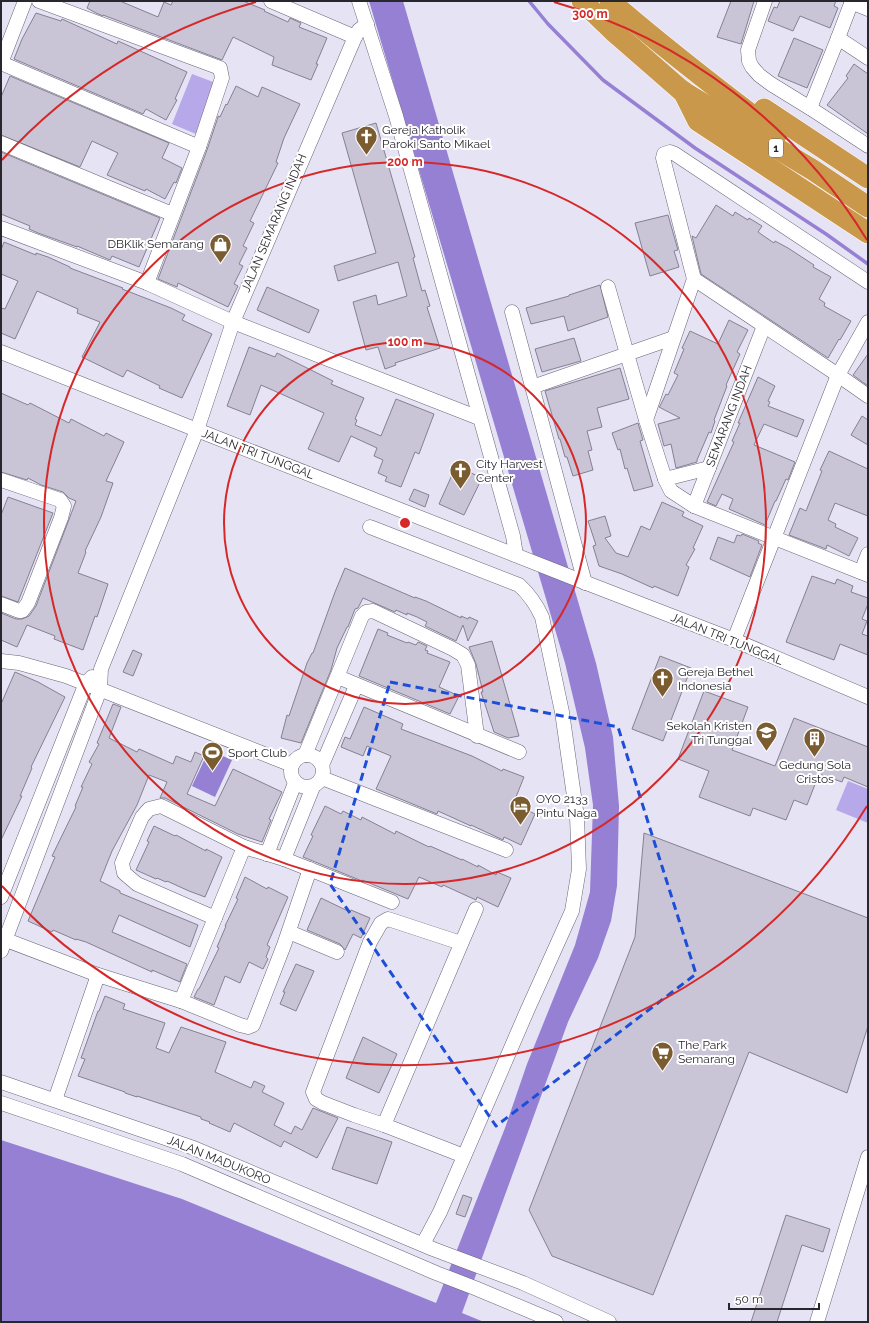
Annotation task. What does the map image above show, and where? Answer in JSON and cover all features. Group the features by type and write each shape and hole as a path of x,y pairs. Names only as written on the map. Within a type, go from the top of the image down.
{"highway":[{"name":"1","path":"582,1 682,91 813,170 868,206"},
{"name":"1","path":"610,1 695,73 817,164 868,198"},
{"path":"695,73 719,79 868,178"},
{"path":"682,91 698,120 868,233"}],"street":[{"path":"25,1 1,63 199,147"},
{"path":"39,1 220,68 222,78 199,147 172,214 147,283"},
{"path":"271,1 355,37"},
{"path":"359,1 396,116 513,536 516,555"},
{"path":"765,1 748,50 749,61 759,75 771,84 868,146"},
{"path":"810,108 852,1 868,9"},
{"name":"JALAN SEMARANG INDAH","path":"101,669 197,430 233,322 355,37 367,24"},
{"path":"838,38 868,58"},
{"path":"1,143 172,214"},
{"path":"646,420 694,279 663,158 666,153 670,152 675,154 868,282"},
{"path":"1,228 147,283 233,322 479,418"},
{"path":"694,279 868,396"},
{"path":"608,287 646,420 665,479 671,491 694,506 775,537 864,574 868,554"},
{"path":"512,312 581,581"},
{"path":"734,640 838,375 868,322"},
{"name":"SEMARANG INDAH","path":"694,506 764,326"},
{"path":"532,387 673,338"},
{"name":"JALAN TRI TUNGGAL","path":"1,352 734,640 868,697"},
{"path":"665,479 709,468"},
{"path":"1,604 22,611 28,603 61,518 64,506 60,500 2,484"},
{"path":"370,527 519,585 537,606 542,616 562,712 577,817 579,869 572,911 440,1212 433,1248"},
{"path":"305,755 362,616 366,612 373,611 463,655 468,666 478,736"},
{"path":"3,659 86,683 292,765"},
{"path":"1,897 86,683 101,669"},
{"path":"101,669 100,689 3,943 182,1002 248,1027 253,1024 289,932 310,869"},
{"path":"338,677 356,686 519,752"},
{"path":"284,859 356,686"},
{"path":"305,755 314,756 319,760 319,777 306,788 300,787 291,778 290,771 292,765 295,759 305,755"},
{"path":"319,777 506,850"},
{"path":"267,854 295,783"},
{"path":"215,918 137,884 124,873 122,863 142,817 149,809 161,806 244,847 284,859 392,902"},
{"path":"32,818 49,824"},
{"path":"182,1002 244,847"},
{"path":"384,1125 476,909"},
{"path":"461,943 398,921 388,919 381,923 370,942 312,1092 316,1098 323,1103 464,1156"},
{"path":"289,932 337,952"},
{"path":"55,1100 98,975"},
{"name":"JALAN MADUKORO","path":"1,1082 191,1147 433,1248 524,1284 609,1322"},
{"name":"JALAN MADUKORO","path":"1,1103 182,1164 431,1271 556,1322"},
{"path":"817,1322 868,1157"}],"highlighted area":[{"path":"390,682 618,727 696,974 496,1126 330,884"}],"shaded area":[{"path":"369,1 403,1 596,663 613,737 619,806 617,886 611,921 598,958 568,1022 462,1313 484,1322 1,1322 1,1140 182,1199 436,1303 505,1128 527,1064 575,945 590,892 593,805 585,748 565,663"},
{"path":"192,74 216,83 196,134 172,124"},
{"name":"Sport Club","path":"209,750 232,760 215,797 192,786"},
{"path":"848,781 868,789 868,823 836,810"}],"building":[{"path":"90,1 120,1 158,17 164,2 171,5 173,1 243,1 288,22 290,18 301,23 299,27 327,38 311,80 272,65 274,57 233,37 222,60 96,13 87,8"},
{"path":"731,1 754,1 741,44 717,37"},
{"path":"780,1 836,1 834,6 838,8 830,28 800,16 793,31 768,21 774,7 777,8"},
{"path":"36,13 61,21 62,19 117,44 118,41 187,72 175,99 177,100 166,120 146,109 143,114 14,59 22,39"},
{"path":"794,38 823,50 807,88 778,76"},
{"path":"854,64 868,74 868,134 827,105 848,78 846,76"},
{"path":"10,76 169,143 162,158 182,168 176,183 174,182 165,199 146,189 145,191 107,175 118,153 92,141 80,167 1,135 1,97"},
{"path":"236,86 258,97 262,87 300,104 284,138 276,162 278,163 250,221 254,223 243,246 247,248 239,264 243,266 234,284 238,286 228,307 178,283 177,287 158,279 207,150 218,116 220,117"},
{"path":"376,123 415,257 413,258 422,291 425,290 430,306 427,307 440,348 395,363 396,365 385,369 378,347 366,350 353,302 376,295 378,305 407,296 398,262 338,281 334,266 376,253 342,133"},
{"path":"1,152 160,218 139,267 112,256 110,260 77,246 38,233 29,229 30,226 1,214"},
{"path":"716,205 733,216 735,212 762,226 758,232 774,243 775,241 788,248 814,265 813,267 831,277 819,299 825,303 824,306 851,321 828,358 701,274 692,236 696,238"},
{"path":"668,215 678,250 674,251 679,267 650,276 635,223"},
{"path":"4,242 36,255 36,253 48,257 70,268 171,308 185,315 182,320 212,334 182,398 159,388 160,386 127,370 123,377 82,357 100,322 77,313 78,309 37,291 15,339 1,333 1,308 5,309 18,281 1,274 1,250"},
{"path":"600,285 608,317 568,331 564,316 531,324 526,308 569,296"},
{"path":"267,287 319,310 309,333 257,310"},
{"path":"729,320 748,330 737,352 740,354 726,385 727,386 714,420 711,433 709,432 697,462 676,468 671,444 664,446 658,424 680,418 659,407 666,394 668,395 678,375 674,373 684,349 682,348 690,331 718,344"},
{"path":"574,338 581,361 542,372 535,349"},
{"path":"249,347 275,357 277,353 333,381 331,384 364,398 355,419 357,420 355,425 381,436 396,399 434,414 419,454 415,452 401,487 385,481 387,477 378,473 383,460 374,456 377,448 351,436 339,462 308,449 324,413 261,385 250,415 227,406"},
{"path":"868,354 868,386 853,375"},
{"path":"620,368 629,399 597,408 602,427 587,431 592,450 588,451 593,470 573,476 559,439 545,391"},
{"path":"758,377 775,386 768,401 770,402 768,406 804,420 797,437 764,424 754,445 795,462 788,480 786,479 765,525 729,509 733,499 722,494 716,506 707,502 734,442 732,441 740,423 738,423"},
{"path":"1,393 28,405 30,403 69,423 71,419 104,436 106,433 124,442 106,481 113,483 101,517 85,551 86,552 78,573 108,584 97,617 95,616 83,650 54,639 55,636 27,625 17,647 1,640 1,613 16,619 22,619 29,616 36,606 76,501 69,498 63,492 41,485 28,478 27,480 1,472"},
{"path":"862,416 868,420 868,445 851,435"},
{"path":"638,423 643,440 640,441 653,486 634,491 627,468 625,469 620,449 618,450 612,433"},
{"path":"829,451 868,469 868,516 835,503 828,520 836,524 835,527 858,538 849,556 827,545 826,549 789,535 800,508 806,511 822,471 820,470"},
{"name":"City Harvest Center","path":"456,466 482,478 464,515 439,504"},
{"path":"414,489 429,495 425,507 409,500"},
{"path":"8,497 53,513 18,602 1,596 1,515"},
{"path":"662,502 684,512 682,516 703,526 693,548 695,549 686,565 689,567 678,596 654,586 653,588 622,574 599,566 593,546 596,545 588,521 605,516 611,536 605,538 616,553 628,557 641,526 650,530"},
{"path":"742,534 759,541 758,543 762,545 750,577 710,559 718,537 734,543 737,535 741,536"},
{"path":"345,568 415,598 426,601 461,618 461,616 468,619 469,617 478,621 468,641 463,625 456,641 425,626 427,622 417,617 407,613 407,615 396,610 395,612 363,598 358,608 355,609 337,648 331,670 301,743 281,738 287,715 289,716 307,663 313,653"},
{"path":"812,576 835,584 837,579 853,586 851,592 868,598 868,604 862,619 867,621 862,634 868,636 868,655 840,644 834,660 786,642"},
{"path":"378,629 388,633 387,635 407,643 416,645 418,642 427,646 425,650 428,651 427,653 450,662 439,687 459,696 450,714 359,676"},
{"path":"492,641 519,736 508,738 494,732 481,692 483,692 476,664 469,647"},
{"path":"133,650 142,654 133,676 123,672"},
{"name":"Gereja Bethel Indonesia","path":"660,656 691,668 663,741 632,729"},
{"path":"15,672 38,682 65,697 31,767 32,768 20,796 22,796 1,840 1,704"},
{"path":"704,691 748,707 732,750 775,766 794,718 868,747 868,787 844,777 842,782 819,774 807,805 794,800 786,820 753,808 750,816 699,797 709,771 678,759"},
{"path":"113,704 121,707 109,738 137,752 139,749 173,764 176,756 191,762 195,752 204,756 187,794 215,806 233,769 282,792 269,819 271,820 262,842 238,834 165,798 160,798 167,782 149,775 137,805 112,851 100,881 120,891 120,893 198,925 190,947 119,915 112,932 187,964 180,982 152,970 152,972 86,942 76,940 53,930 52,932 28,921 55,857 52,856 76,807 75,806 83,787 81,787 92,764 89,762 99,744 97,743"},
{"path":"364,707 403,724 401,729 472,756 502,771 503,769 524,777 514,802 535,814 521,845 504,837 503,840 438,811 437,814 376,789 391,756 367,746 363,756 341,747 345,737 350,739"},
{"path":"325,806 341,814 343,811 361,820 362,817 395,834 396,831 429,847 430,846 462,859 478,867 478,865 496,875 497,872 511,878 498,907 477,897 476,900 443,885 442,887 419,877 408,899 303,857 313,836 311,835"},
{"path":"154,826 222,857 205,897 136,870 149,842 147,841"},
{"name":"The Park Semarang","path":"644,833 868,918 868,1026 847,1093 749,1052 653,1295 552,1256 529,1210 635,937"},
{"path":"245,877 267,889 268,887 288,897 267,945 270,947 266,957 268,959 263,969 249,962 240,983 225,976 214,1005 194,997 219,948 217,947 238,899 236,898"},
{"path":"321,898 350,912 351,910 370,918 361,938 353,934 345,950 340,944 307,930"},
{"path":"296,964 314,971 296,1011 280,1004 285,992 283,992"},
{"path":"105,996 125,1004 123,1009 165,1023 156,1048 169,1053 181,1027 226,1042 215,1072 251,1088 254,1081 265,1086 262,1092 284,1103 274,1125 291,1134 295,1126 302,1130 313,1108 338,1118 317,1158 284,1141 281,1147 234,1123 230,1132 201,1119 201,1117 125,1093 78,1076 85,1059 81,1058"},
{"path":"363,1037 397,1054 379,1093 346,1078"},
{"path":"347,1127 392,1142 377,1184 332,1169"},
{"path":"463,1195 472,1198 465,1217 456,1214"},
{"path":"786,1215 830,1229 823,1252 802,1245 777,1322 751,1322"}],"waterway":[{"path":"529,1 548,24 603,80 695,148 826,234 868,264"}],"place":[{"name":"Gereja Katholik Paroki Santo Mikael","path":"367,156"},
{"name":"DBKlik Semarang","path":"220,264"},
{"name":"City Harvest Center","path":"460,490"},
{"name":"Gereja Bethel Indonesia","path":"662,698"},
{"name":"Sekolah Kristen Tri Tunggal","path":"767,752"},
{"name":"Gedung Sola Cristos","path":"815,758"},
{"name":"Sport Club","path":"212,772"},
{"name":"OYO 2133 Pintu Naga","path":"521,826"},
{"name":"The Park Semarang","path":"662,1072"}]}
